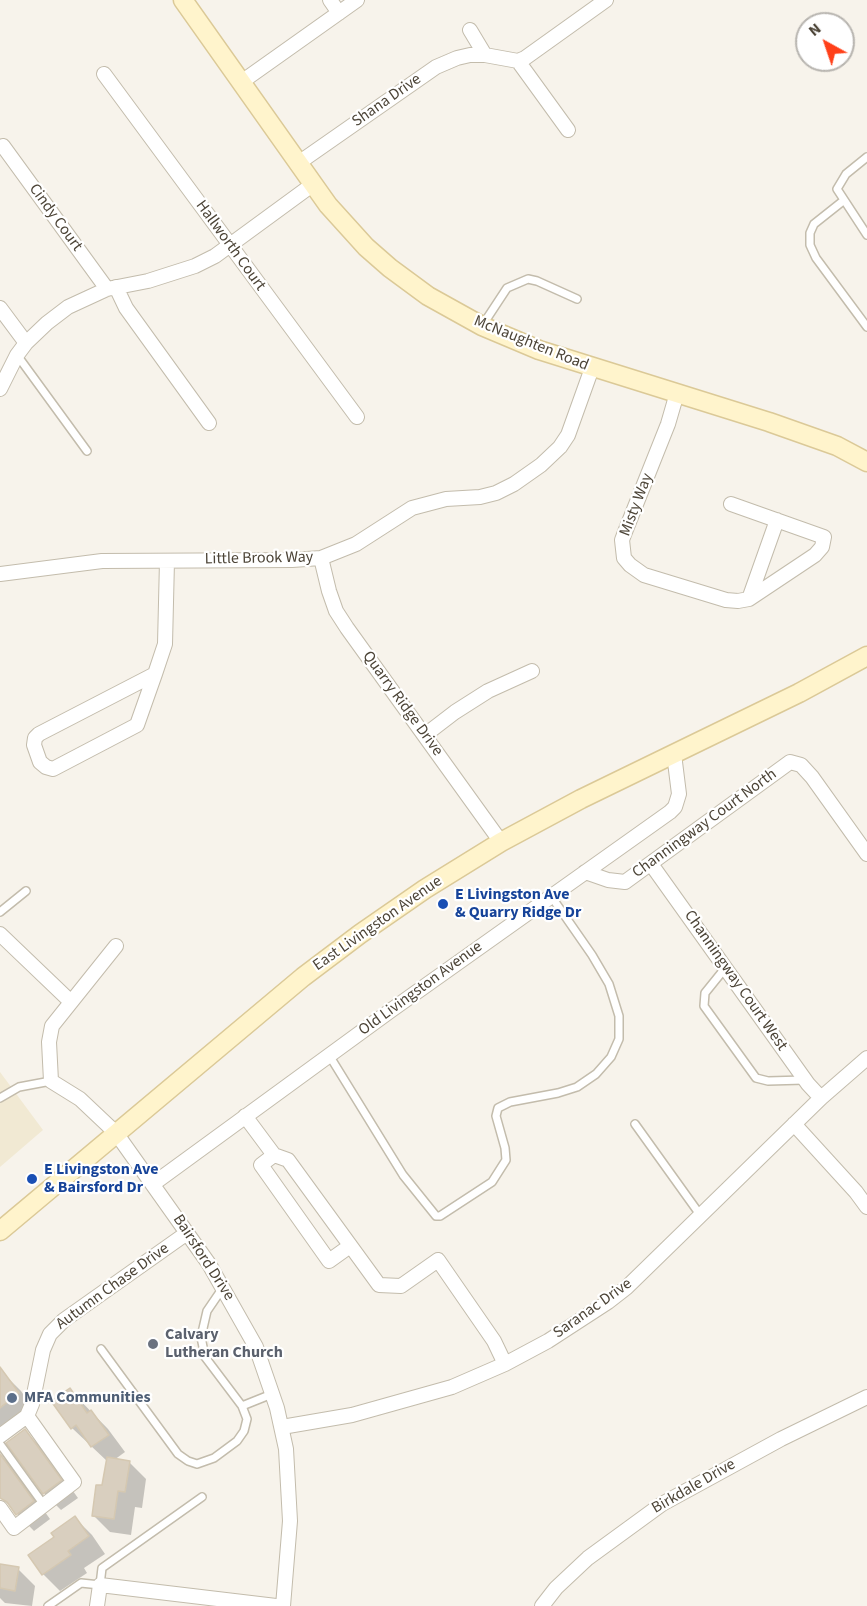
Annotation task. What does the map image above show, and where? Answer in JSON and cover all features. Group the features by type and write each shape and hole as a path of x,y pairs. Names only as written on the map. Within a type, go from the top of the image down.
{"main road":[{"name":"McNaughten Road","path":"183,0 312,185 345,225 390,268 428,296 482,326 539,350 780,426 865,458"},
{"name":"East Livingston Avenue","path":"0,1231 303,977 406,902 501,842 582,799 806,690 867,656"}],"street":[{"path":"330,0 339,13"},
{"path":"240,83 357,0"},
{"path":"568,130 518,61 533,54 606,0"},
{"path":"470,30 485,55"},
{"name":"Shana Drive","path":"297,164 436,67 457,58 485,55 518,61"},
{"name":"Hallworth Court","path":"104,74 357,417"},
{"name":"Cindy Court","path":"3,146 112,288 209,423"},
{"path":"0,389 16,355 47,323 68,307 112,288 179,273 215,256 312,185"},
{"path":"0,308 26,343"},
{"name":"Little Brook Way","path":"0,574 102,561 321,558 356,544 412,508 446,499 480,497 496,493 514,484 541,465 560,447 568,435 591,368"},
{"name":"Misty Way","path":"677,393 668,424 622,540 624,558 636,571 644,575 726,600 738,601 749,598"},
{"path":"731,504 824,537 822,547 814,555 749,598"},
{"path":"749,598 777,520"},
{"name":"Quarry Ridge Drive","path":"321,558 336,611 501,842"},
{"path":"155,674 39,734 33,745 40,762 53,769 137,725 155,674 165,644 167,561"},
{"path":"425,735 488,691 532,671"},
{"name":"Old Livingston Avenue","path":"153,1184 675,807 679,794 675,754"},
{"name":"Channingway Court North","path":"585,872 608,880 625,882 790,762 801,765 812,777 867,854"},
{"name":"Channingway Court West","path":"651,864 805,1080 821,1098"},
{"path":"0,934 71,1002"},
{"path":"51,1081 49,1042 52,1026 116,946"},
{"name":"Saranac Drive","path":"282,1427 351,1415 462,1383 548,1341 608,1302 646,1270 821,1098 867,1058"},
{"name":"Bairsford Drive","path":"51,1081 80,1099 116,1133 223,1287 256,1347 282,1427 286,1449 290,1521 283,1606"},
{"path":"245,1116 274,1155 288,1160 380,1286 401,1286 438,1260 494,1341 505,1364"},
{"path":"794,1124 867,1207"},
{"path":"274,1155 261,1165 329,1261 350,1246"},
{"name":"Autumn Chase Drive","path":"27,1416 32,1404 43,1350 50,1334 64,1320 187,1233"},
{"name":"Birkdale Drive","path":"542,1606 556,1587 588,1558 662,1504 781,1439 867,1397"},
{"path":"0,1436 27,1416 74,1482 14,1528 0,1508"},
{"path":"97,1606 100,1585 276,1606"}],"lane":[{"path":"867,157 846,174 837,189 867,235"},
{"path":"843,201 814,224 810,233 810,245 816,258 867,327"},
{"path":"482,326 507,288 528,279 577,298"},
{"path":"16,355 87,451"},
{"path":"0,912 26,891"},
{"path":"329,1055 403,1175 436,1216 440,1216 492,1182 506,1160 496,1116 498,1108 510,1102 577,1087 596,1074 611,1057 619,1039 619,1016 609,984 592,955 550,896"},
{"path":"726,967 705,993 704,1006 756,1078 768,1081 805,1080"},
{"path":"0,1098 19,1087 51,1081"},
{"path":"635,1124 701,1216"},
{"path":"101,1349 178,1454 197,1464 214,1458 237,1441 244,1431 247,1419 242,1406 205,1357 201,1337 207,1311 223,1287"},
{"path":"242,1406 272,1394"},
{"path":"0,1444 45,1505"},
{"path":"48,1606 81,1583 100,1585 102,1568 202,1497"}],"shaded area":[{"path":"0,1072 43,1130 0,1167"}],"building":[{"path":"0,1367 19,1393 0,1408"},
{"path":"70,1388 87,1413 91,1410 109,1435 91,1447 76,1425 71,1429 51,1401"},
{"path":"25,1429 62,1480 43,1494 6,1443"},
{"path":"0,1454 34,1501 16,1515 7,1502 0,1498"},
{"path":"107,1457 130,1461 125,1492 118,1491 114,1519 92,1516 96,1485 102,1485"},
{"path":"75,1516 89,1536 68,1551 71,1555 42,1575 28,1555 54,1537 51,1533"},
{"path":"0,1564 19,1567 15,1591 0,1588"}],"place":[{"name":"E Livingston Ave & Quarry Ridge Dr","path":"443,904"},
{"name":"E Livingston Ave & Bairsford Dr","path":"32,1179"},
{"name":"Calvary Lutheran Church","path":"153,1344"},
{"name":"MFA Communities","path":"12,1398"}]}
